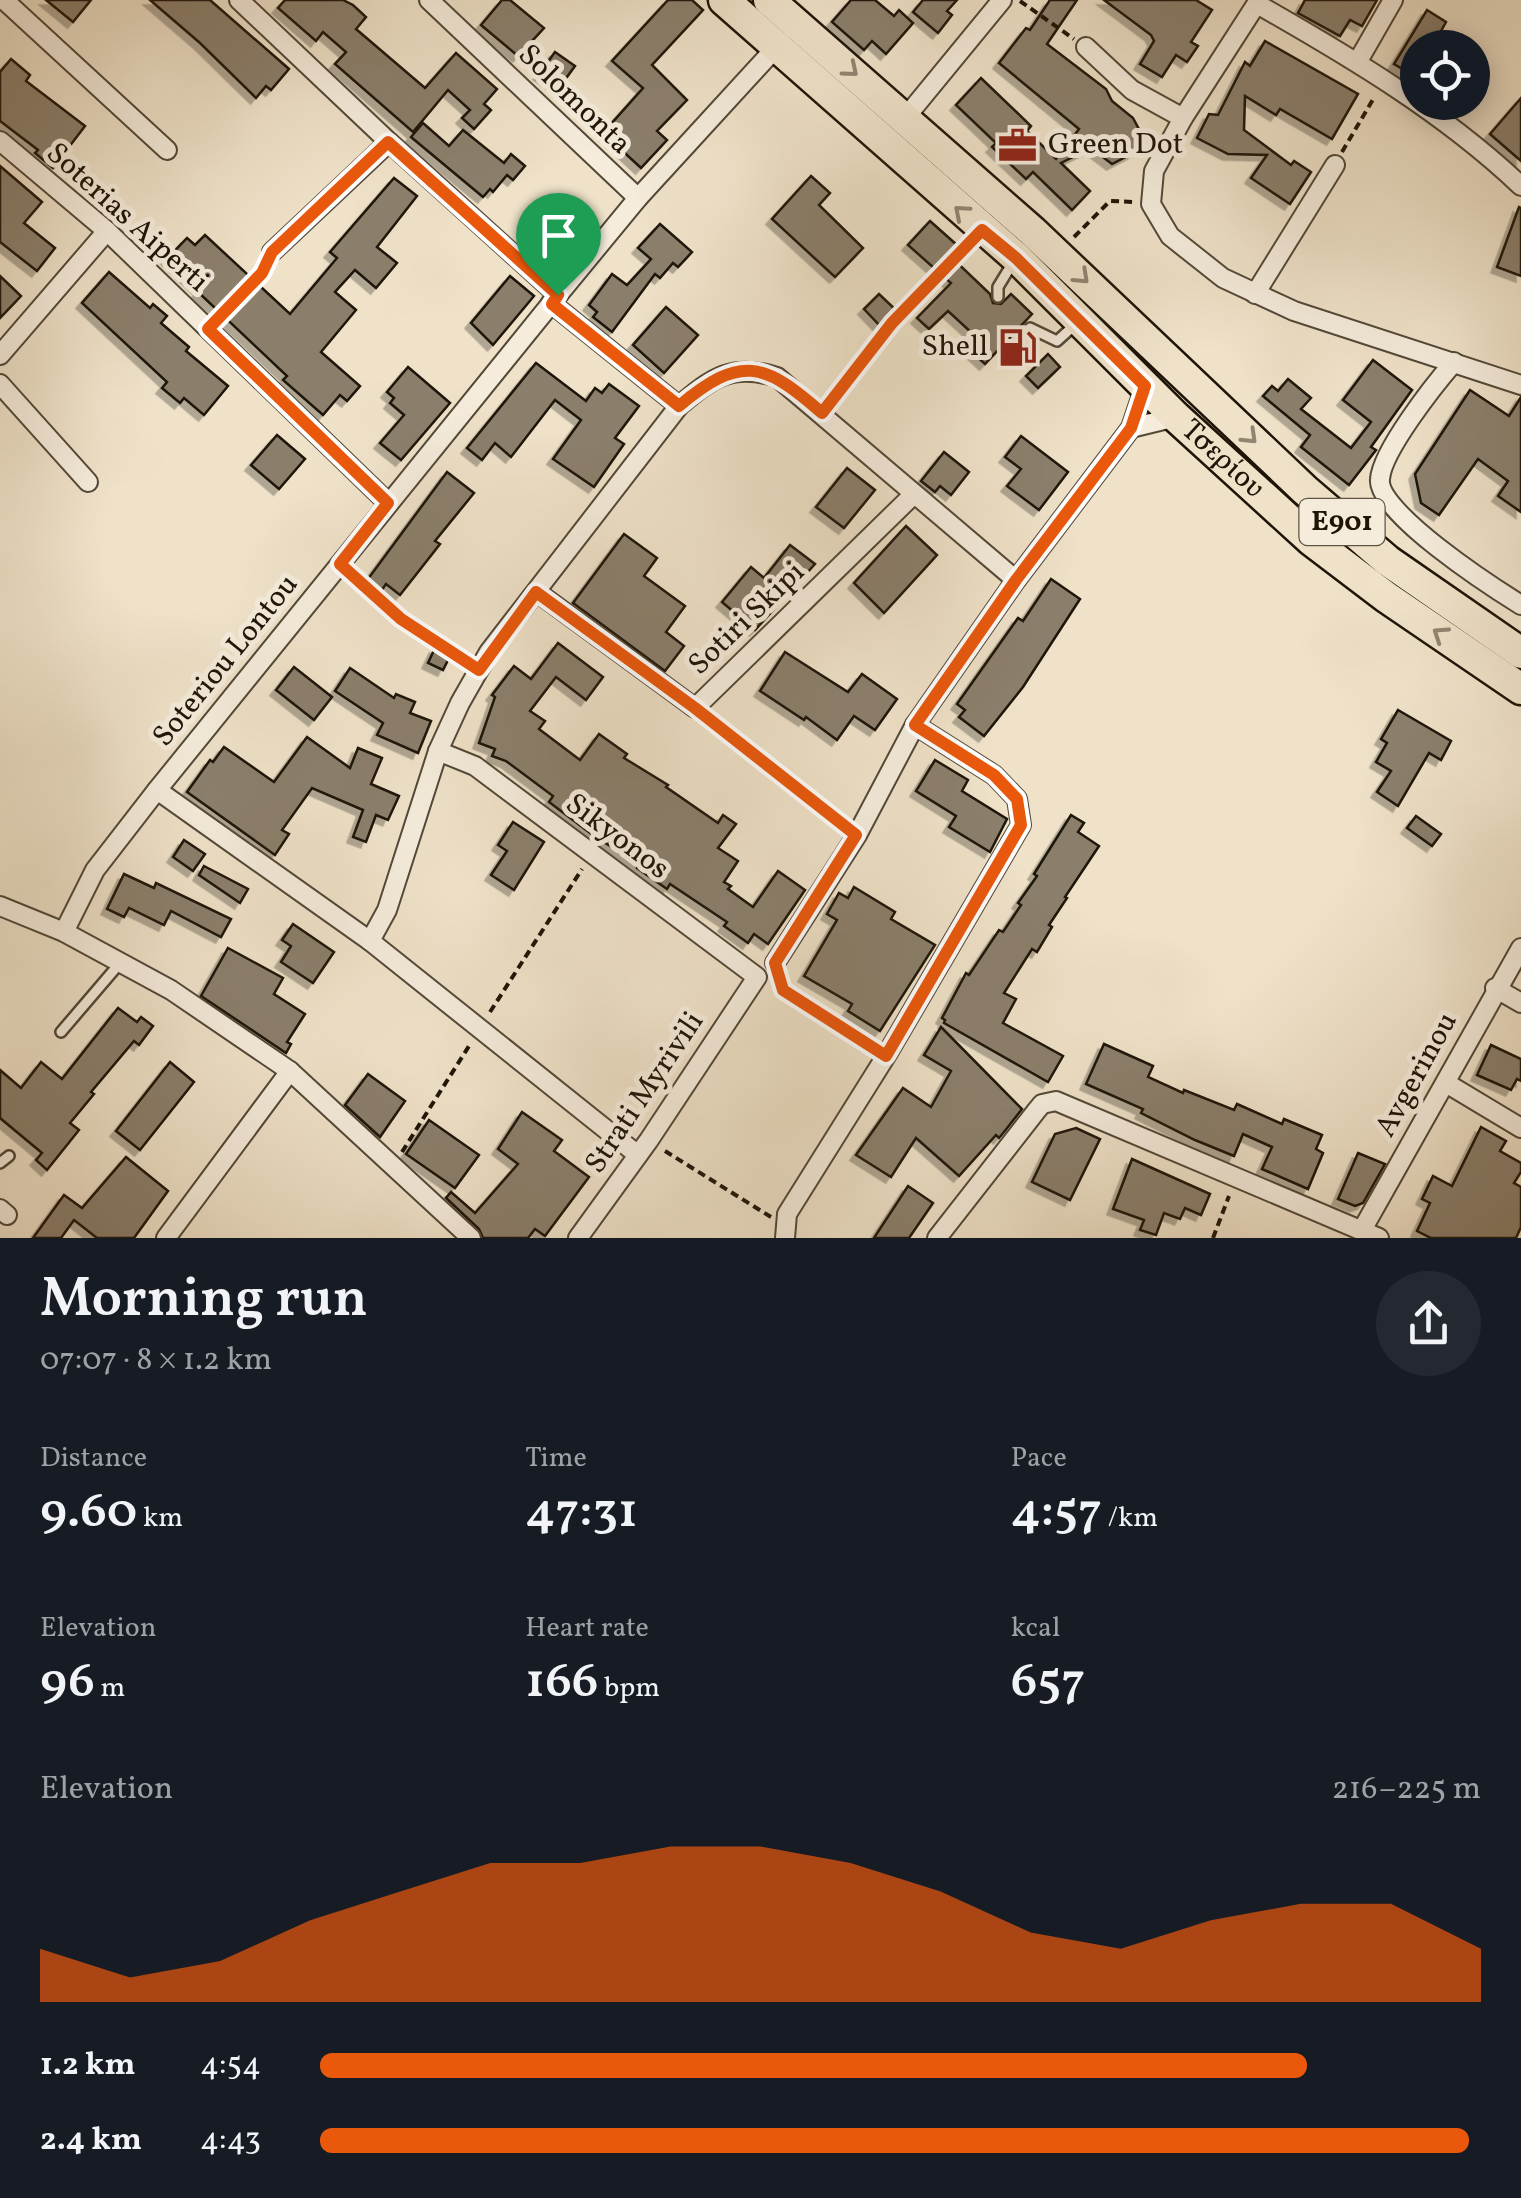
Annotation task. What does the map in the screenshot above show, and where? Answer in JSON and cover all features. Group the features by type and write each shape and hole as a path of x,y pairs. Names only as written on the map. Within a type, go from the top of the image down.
{"main road":[{"name":"Τσερίου","path":"724,0 786,35 906,117 1319,502 1388,561 1521,652"},
{"name":"Τσερίου","path":"770,0 786,35 882,142 1016,258 1176,417 1311,540 1386,597 1521,688"}],"street":[{"path":"4,0 167,150"},
{"path":"239,0 555,299 679,406"},
{"name":"Solomonta","path":"430,0 638,198"},
{"path":"882,142 1002,0"},
{"path":"1358,62 1394,0"},
{"path":"1521,186 1483,150 1384,80 1258,2 1183,118 1154,172 1151,204 1170,236 1223,278 1255,294 1294,311 1521,385"},
{"name":"Soteriou Lontou","path":"64,932 95,870 388,503 638,198 786,35"},
{"path":"1086,47 1132,90 1183,118"},
{"name":"Soterias Aiperti","path":"0,141 107,231 388,503"},
{"path":"272,252 388,142"},
{"path":"1255,294 1334,165"},
{"path":"0,356 107,231"},
{"path":"1454,362 1430,390 1386,461 1380,493 1393,509 1479,579 1521,605"},
{"path":"370,941 387,910 438,751 479,670 679,406 708,381 732,371 754,370 777,377 1016,580"},
{"path":"0,384 88,482"},
{"path":"775,963 856,835 915,725 1016,580 1131,428 1145,386"},
{"path":"1131,428 1176,417"},
{"name":"Sotiri Skipi","path":"536,592 695,708 913,495"},
{"path":"786,1231 787,1214 886,1056 1021,825 1017,799 994,775 915,725"},
{"name":"Sikyonos","path":"438,751 475,766 756,977"},
{"path":"157,790 370,941 643,1147"},
{"path":"0,906 64,932 171,990 290,1071 471,1238"},
{"name":"Avgerinou","path":"1370,1234 1496,988 1521,948"},
{"name":"Strati Myrivili","path":"578,1238 756,977"},
{"path":"1496,988 1521,1003"},
{"path":"166,1238 290,1071"},
{"path":"1446,1083 1521,1128"},
{"path":"937,1238 1037,1110 1048,1102 1067,1103 1370,1234"}],"lane":[{"path":"998,297 998,287 1016,258"},
{"path":"1030,328 1056,341 1079,321"},
{"path":"61,1032 120,963"},
{"path":"775,963 783,990 886,1056"}],"path":[{"path":"1019,0 1086,47"},
{"path":"1334,165 1384,80"},
{"path":"1057,254 1110,200 1151,204"},
{"path":"822,413 892,323 982,230"},
{"path":"208,329 262,273 272,252"},
{"path":"340,564 401,619 479,670"},
{"path":"695,708 856,835"},
{"path":"392,1168 593,852"},
{"path":"643,1147 763,1214 786,1231"},
{"path":"1213,1238 1237,1176"}],"building":[{"path":"46,0 91,0 73,22"},
{"path":"150,0 210,0 289,69 271,90 266,86 256,98"},
{"path":"285,0 343,0 353,5 366,17 356,29 425,88 456,53 497,89 484,104 491,110 474,129 462,118 470,110 448,90 413,132 335,64 346,52 323,32 316,41 278,8"},
{"path":"502,0 510,0 544,28 518,56 481,25"},
{"path":"668,0 692,0 703,10 652,65 687,100 657,131 667,140 641,168 603,133 643,88 612,61"},
{"path":"851,0 875,0 894,16 899,10 913,23 886,54 872,41 864,50 832,22"},
{"path":"923,0 957,0 947,11 952,15 938,33 913,12"},
{"path":"1050,0 1077,0 1047,44 1106,89 1112,101 1133,118 1141,133 1133,153 1112,164 1091,148 1061,163 1090,191 1072,210 1033,172 1026,179 956,105 981,78 1031,126 1027,131 1056,159 1079,129 999,63 1026,28 1030,30"},
{"path":"1104,0 1196,0 1212,10 1191,42 1198,46 1187,62 1176,55 1162,77 1140,64 1154,41 1151,35"},
{"path":"1305,0 1377,0 1362,26 1350,20 1340,36 1298,13"},
{"path":"1427,10 1446,22 1442,30 1415,30"},
{"path":"1265,41 1358,94 1332,139 1280,109 1276,115 1245,96 1244,130 1291,165 1294,161 1311,172 1290,204 1251,178 1267,155 1228,154 1197,138 1209,114 1218,115 1245,62 1250,66"},
{"path":"555,52 575,66 559,88 539,74"},
{"path":"11,59 30,75 26,81 85,126 53,168 35,153 38,150 0,121 0,72"},
{"path":"1521,98 1521,161 1490,134"},
{"path":"423,123 449,146 463,130 504,163 511,154 525,166 513,180 507,175 493,192 490,189 483,197 411,137"},
{"path":"0,166 42,202 24,223 55,248 37,271 0,242"},
{"path":"811,176 830,193 819,205 863,248 835,277 772,219"},
{"path":"394,178 417,196 377,247 397,263 376,288 355,270 335,292 356,310 321,352 360,386 347,401 340,395 323,415 283,380 287,376 167,259 187,238 195,245 205,235 290,314 337,258 330,252"},
{"path":"1521,208 1521,276 1497,267"},
{"path":"930,221 958,246 950,256 990,294 993,303 1001,304 1011,294 1032,314 985,364 963,344 973,334 948,311 929,329 917,318 951,283 908,245"},
{"path":"660,224 692,252 678,267 673,263 660,278 655,274 612,332 593,317 597,312 589,305 612,274 627,285 651,259 638,248"},
{"path":"109,272 150,308 153,304 167,316 161,323 189,347 186,351 228,386 204,415 184,398 180,403 162,388 167,382 82,303"},
{"path":"0,276 21,296 0,318"},
{"path":"510,276 534,296 493,345 471,323"},
{"path":"879,294 899,313 883,329 864,309"},
{"path":"666,307 698,335 664,373 633,345"},
{"path":"1048,354 1060,367 1038,388 1026,376"},
{"path":"1373,360 1412,390 1371,447 1376,450 1349,485 1301,447 1310,435 1263,396 1272,386 1278,391 1288,379 1311,398 1301,409 1351,448 1371,422 1343,400"},
{"path":"536,363 586,401 595,388 602,393 609,384 639,406 615,438 624,444 594,487 553,459 581,420 555,400 511,457 495,443 482,460 467,448"},
{"path":"408,367 450,403 401,460 380,443 404,415 390,403 394,398 387,392"},
{"path":"1470,390 1509,416 1521,397 1521,512 1498,496 1508,481 1478,459 1439,515 1421,503 1415,474"},
{"path":"277,435 305,459 279,489 251,465"},
{"path":"1021,436 1068,472 1039,510 1007,486 1021,469 1005,457"},
{"path":"944,452 969,472 951,495 940,486 935,492 921,481"},
{"path":"847,468 875,490 844,528 816,507"},
{"path":"447,472 474,493 435,541 440,544 400,595 386,584 379,594 365,583"},
{"path":"906,526 937,555 884,613 854,583"},
{"path":"624,534 657,558 644,576 685,606 666,632 684,646 665,671 573,603"},
{"path":"790,545 815,564 755,630 722,602 751,567 764,578"},
{"path":"1051,579 1080,599 1023,687 984,736 959,717 965,710 957,704"},
{"path":"558,643 603,677 586,700 556,677 530,711 545,721 539,729 580,760 599,734 627,754 624,758 718,823 723,815 736,824 718,848 738,861 724,882 731,886 728,889 753,907 778,871 805,890 768,944 754,934 748,943 724,926 727,922 670,884 667,889 637,868 639,864 549,802 553,796 506,761 492,756 495,749 479,743 495,697 492,695 514,666 531,679"},
{"path":"435,648 450,656 443,670 428,663"},
{"path":"785,652 848,692 862,674 897,699 875,730 854,716 837,740 760,691"},
{"path":"294,667 332,697 314,720 276,690"},
{"path":"350,668 394,698 396,694 415,702 410,713 431,721 418,753 377,735 383,723 335,691"},
{"path":"1398,710 1451,741 1441,760 1429,753 1398,806 1377,792 1391,771 1376,762 1387,743 1381,739"},
{"path":"307,737 350,768 358,748 382,758 371,784 399,796 388,820 376,815 366,842 353,837 363,810 312,788 282,830 289,834 275,855 187,792 224,747 274,782"},
{"path":"935,760 968,780 962,791 1007,819 990,852 949,827 956,816 916,791"},
{"path":"1071,815 1084,823 1078,832 1099,846 1065,897 1037,952 1032,949 1004,993 1016,999 1003,1023 1063,1056 1048,1082 944,1023 942,1018 966,973 969,975 1021,905 1018,903 1037,876 1034,874"},
{"path":"1416,816 1441,834 1432,846 1407,828"},
{"path":"513,822 544,842 514,890 491,875 507,851 498,845"},
{"path":"184,840 205,854 193,871 173,857"},
{"path":"204,866 248,889 240,903 199,875"},
{"path":"124,874 154,888 156,883 231,919 221,937 171,911 164,925 129,908 124,917 107,909"},
{"path":"854,887 895,912 891,919 935,945 880,1031 848,1011 852,1004 804,976 837,920 827,914 839,893 848,898"},
{"path":"293,924 334,952 313,983 281,962 291,946 282,940"},
{"path":"228,948 283,978 274,994 305,1014 287,1042 291,1044 286,1053 201,996"},
{"path":"118,1008 137,1022 141,1017 153,1026 139,1045 134,1041 91,1092 94,1094 70,1123 79,1130 47,1170 36,1160 42,1153 0,1118 0,1070 21,1088 41,1062 62,1079"},
{"path":"941,1027 1022,1109 999,1138 996,1135 959,1176 916,1138 891,1177 856,1155 903,1088 931,1107 951,1071 924,1055"},
{"path":"1104,1044 1153,1066 1148,1077 1183,1093 1184,1090 1234,1110 1237,1104 1282,1124 1284,1119 1322,1135 1316,1149 1323,1153 1308,1189 1262,1169 1272,1147 1243,1134 1234,1156 1086,1084"},
{"path":"1491,1045 1521,1059 1521,1081 1517,1079 1511,1090 1477,1075"},
{"path":"170,1062 194,1082 140,1150 116,1131"},
{"path":"368,1074 405,1101 380,1137 345,1105"},
{"path":"522,1112 562,1140 554,1151 589,1177 545,1236 535,1229 528,1238 483,1238 479,1229 446,1198 451,1192 475,1213 518,1164 498,1149"},
{"path":"429,1120 479,1155 455,1188 406,1154"},
{"path":"1481,1127 1506,1141 1500,1151 1521,1163 1514,1183 1521,1187 1521,1227 1516,1238 1431,1238 1417,1231 1430,1203 1422,1199 1433,1176 1452,1186"},
{"path":"1076,1128 1100,1139 1070,1200 1032,1182 1055,1134"},
{"path":"1358,1153 1385,1164 1363,1203 1355,1206 1338,1199"},
{"path":"126,1157 168,1191 134,1238 97,1238 74,1220 61,1238 33,1238 64,1195 82,1208"},
{"path":"1132,1159 1210,1194 1201,1215 1185,1208 1180,1219 1164,1213 1156,1235 1140,1230 1144,1220 1113,1209"},
{"path":"908,1186 933,1203 909,1238 874,1238"}],"place":[{"name":"Green Dot","path":"1018,145"},
{"name":"Shell","path":"1018,347"}],"route":[{"path":"388,142 558,295 552,304 679,406 708,381 732,371 754,370 777,377 822,413 892,323 982,230 1016,258 1145,386 1131,428 1016,580 915,725 994,775 1017,799 1021,825 886,1056 783,990 775,963 856,835 695,708 536,592 479,670 401,619 340,564 388,503 208,329 262,273 272,252 388,142"}]}
